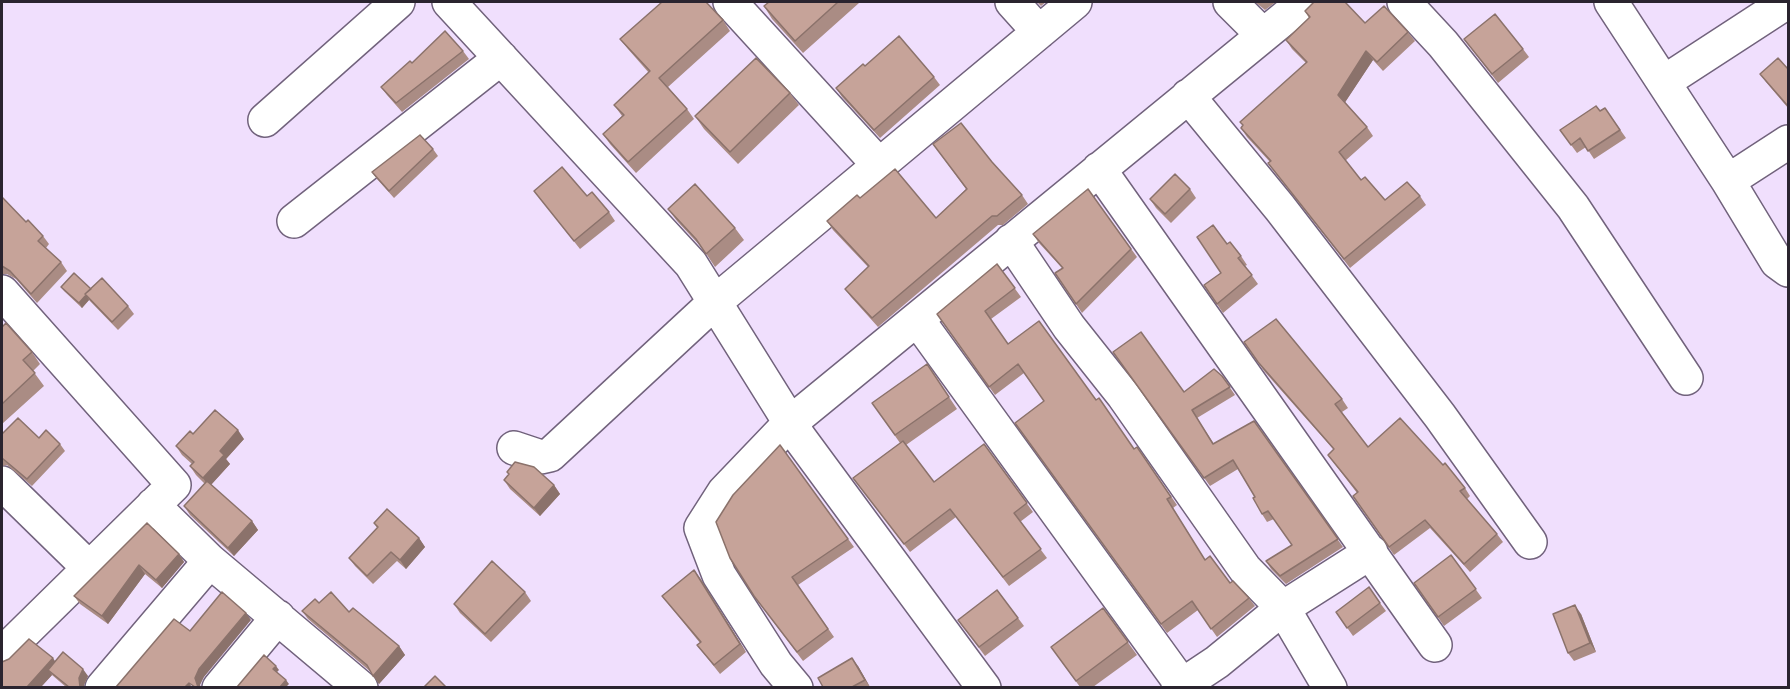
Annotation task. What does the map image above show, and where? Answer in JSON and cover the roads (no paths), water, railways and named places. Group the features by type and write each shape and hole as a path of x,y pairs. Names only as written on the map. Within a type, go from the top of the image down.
{"street":[{"path":"265,120 398,2"},
{"path":"449,2 691,264 790,423 984,687"},
{"path":"730,2 879,165"},
{"path":"1012,2 1039,32"},
{"path":"514,448 541,457 550,455 715,302 1075,2"},
{"path":"1230,2 1263,35"},
{"path":"796,687 776,664 719,574 701,528 724,492 790,423 1304,2"},
{"path":"1404,2 1443,44 1573,207 1686,378"},
{"path":"1611,2 1728,181 1777,262 1788,270"},
{"path":"1664,82 1787,2"},
{"path":"294,221 501,58"},
{"path":"1188,96 1280,208 1433,407 1530,542"},
{"path":"1728,181 1788,142"},
{"path":"1099,169 1435,645"},
{"path":"1011,242 1069,327 1123,395 1245,569 1283,608 1330,687"},
{"path":"2,292 174,485 2,654"},
{"path":"917,319 1180,686 1217,662 1283,608 1371,552"},
{"path":"2,483 89,568"},
{"path":"153,505 210,561 278,617 345,682"},
{"path":"102,687 210,561"},
{"path":"219,687 278,617"}]}
